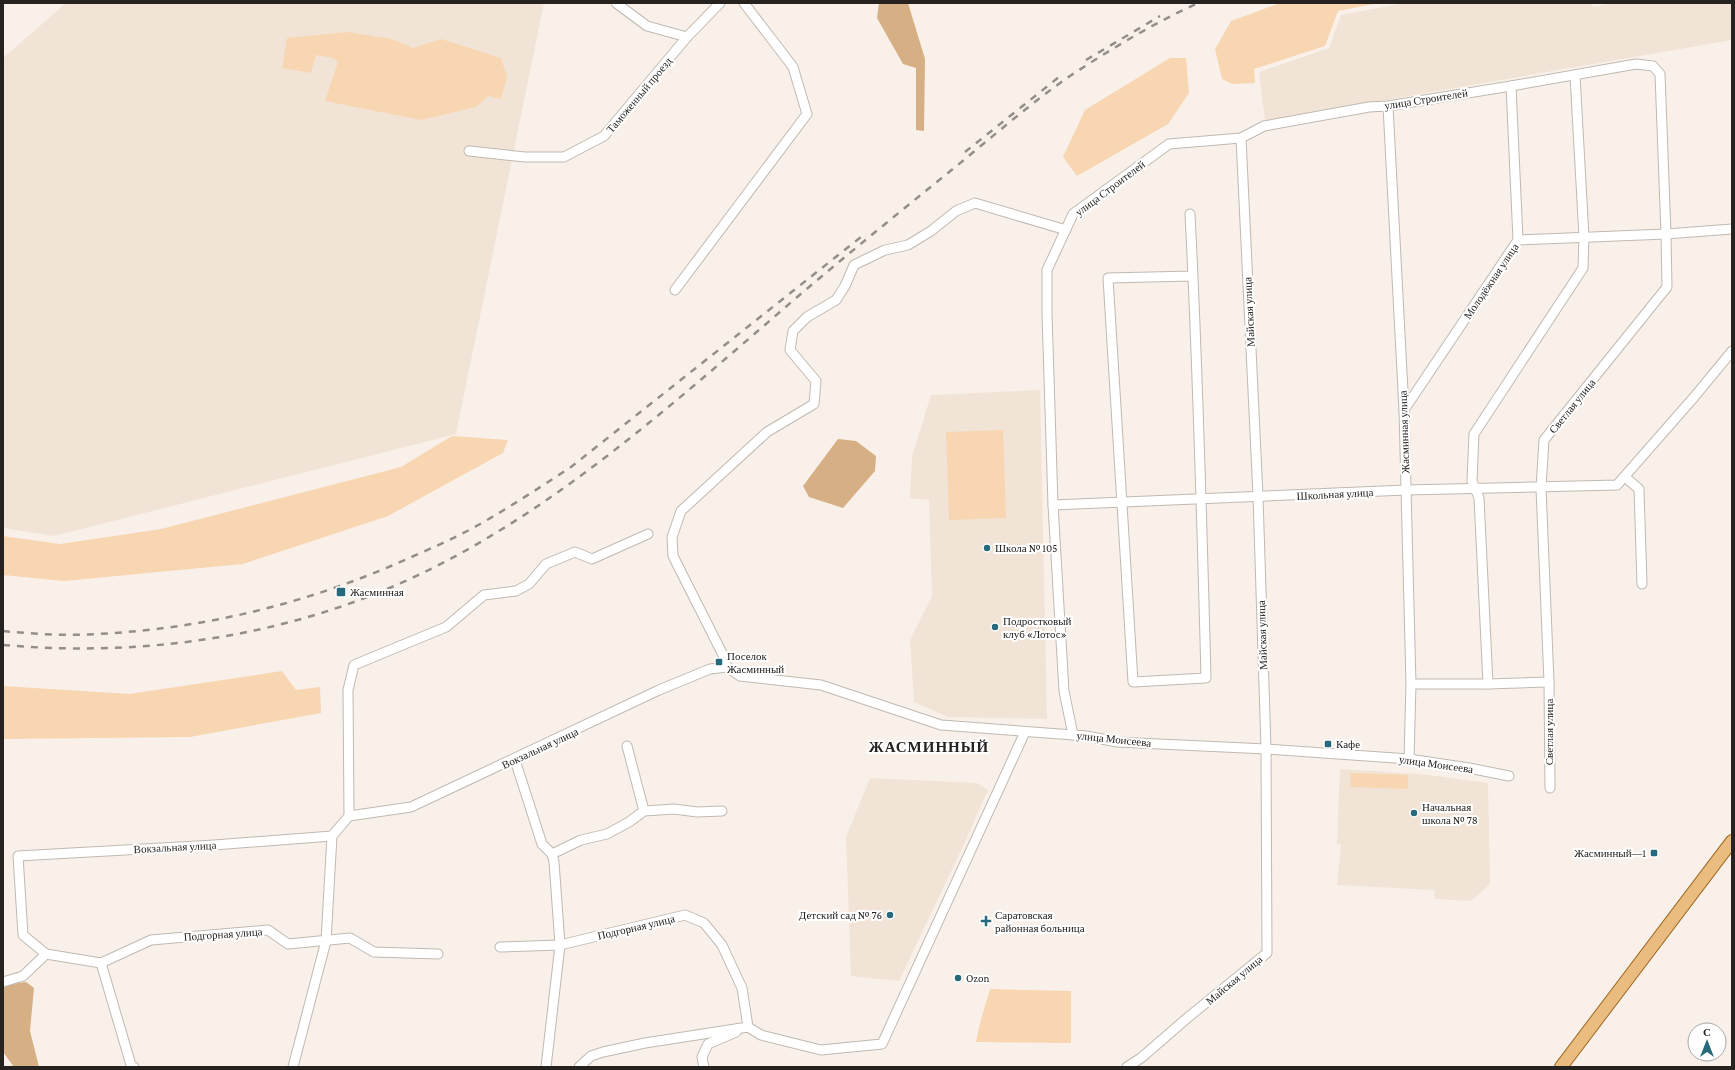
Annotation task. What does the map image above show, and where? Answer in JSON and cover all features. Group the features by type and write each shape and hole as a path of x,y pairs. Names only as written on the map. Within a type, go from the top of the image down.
{"main road":[{"path":"1561,1067 1732,841"}],"street":[{"path":"616,3 647,26 687,37"},
{"name":"Таможенный проезд","path":"469,151 525,157 564,157 604,136 687,37 720,3"},
{"path":"674,290 807,114 793,67 744,3"},
{"name":"улица Строителей","path":"1073,735 1064,691 1053,505 1047,270 1073,214 1169,144 1242,138 1264,126 1369,107 1388,106 1636,64"},
{"name":"Светлая улица","path":"1550,788 1549,682 1541,488 1544,440 1667,287 1660,74 1653,66 1636,64"},
{"path":"1488,684 1479,498 1472,481 1474,434 1583,268 1584,237 1575,75"},
{"name":"Молодёжная улица","path":"1404,410 1518,240 1511,86"},
{"name":"Жасминная улица","path":"1388,106 1404,410 1411,684 1409,759"},
{"name":"Майская улица","path":"1127,1067 1141,1058 1266,953 1266,749 1258,496 1242,138"},
{"path":"727,667 723,655 673,556 672,537 681,510 768,432 814,404 816,381 790,350 793,331 807,317 836,300 845,286 854,265 885,250 908,245 931,231 956,211 975,203 1066,230"},
{"path":"1190,214 1193,276 1201,499 1206,678 1133,682 1108,278 1193,276"},
{"path":"1518,240 1666,234 1732,228"},
{"path":"1642,584 1638,490 1624,477 1695,396 1732,350"},
{"name":"Школьная улица","path":"1053,505 1406,490 1617,485 1624,477"},
{"path":"293,1067 326,941 332,836 349,816 348,690 354,665 446,627 484,595 516,591 529,584 546,564 575,552 592,559 648,534"},
{"name":"улица Моисеева","path":"727,667 740,676 821,685 941,725 1087,736 1117,742 1266,749 1409,759 1470,768 1509,776"},
{"name":"Вокзальная улица","path":"349,816 411,807 515,760 659,690 710,669 727,667"},
{"path":"1411,684 1549,682"},
{"path":"580,1067 591,1056 603,1052 645,1043 748,1026 761,1035 821,1050 882,1044 1025,732"},
{"path":"627,746 644,811"},
{"path":"515,760 542,844 552,854 559,922 560,945 546,1067"},
{"path":"552,854 581,840 607,834 629,822 644,811 674,809 697,812 722,811"},
{"name":"Вокзальная улица","path":"46,954 23,935 18,856 206,846 332,836"},
{"name":"Подгорная улица","path":"500,947 560,945 685,915 704,923 722,945 742,988 748,1026"},
{"name":"Подгорная улица","path":"101,963 151,940 268,930 288,944 350,938 374,952 438,954"},
{"path":"3,982 23,976 46,954 101,963 131,1065 134,1067"},
{"path":"704,1067 702,1057 708,1044 748,1026"}],"shaded area":[{"path":"66,3 544,3 456,434 54,536 3,528 3,58"},
{"path":"879,3 908,3 925,59 924,131 916,130 916,68 903,64 877,18"},
{"path":"1280,3 1379,3 1338,11 1325,46 1254,69 1255,83 1232,84 1222,79 1215,49 1231,21"},
{"path":"1405,3 1591,3 1593,7 1613,3 1732,3 1732,40 1265,121 1259,72 1329,48 1341,15"},
{"path":"347,32 392,39 413,48 441,39 501,58 507,77 501,99 488,96 476,107 421,120 325,101 338,62 333,58 316,55 311,73 282,68 287,38"},
{"path":"1170,58 1186,58 1189,93 1168,124 1077,176 1063,157 1085,110"},
{"name":"Школа № 105","path":"1040,390 1047,719 948,717 914,702 910,640 932,596 929,500 910,498 912,456 931,395"},
{"path":"1003,430 1006,518 949,520 946,432"},
{"path":"452,436 508,440 503,453 388,516 243,564 64,581 3,575 3,536 60,544 161,529 401,467"},
{"path":"838,439 856,441 876,456 875,471 843,508 809,497 803,486"},
{"path":"282,671 296,690 320,687 321,713 190,737 3,739 3,686 129,694"},
{"name":"Начальная школа № 78","path":"1340,769 1420,774 1488,783 1490,884 1471,901 1435,899 1434,890 1337,885 1341,844 1337,844"},
{"path":"1351,773 1408,775 1408,789 1350,787"},
{"name":"Детский сад № 76","path":"870,778 977,783 988,790 899,981 851,976 846,837"},
{"path":"26,982 34,988 30,1031 39,1067 14,1067 3,1052 3,985"},
{"path":"990,989 1071,991 1071,1043 976,1042 980,1022"}],"railway":[{"path":"3,645 50,648 145,646 239,634 330,610 375,594 429,570 482,541 532,510 581,476 629,439 851,252 1053,88 1085,66 1133,37 1198,3"},
{"path":"1086,60 1160,16"},
{"path":"965,152 1059,77"},
{"path":"3,631 74,635 97,634 173,627 210,621 284,604 320,593 391,566 443,543 473,528 535,491 571,467 866,233"}],"place":[{"name":"Школа № 105","path":"987,548"},
{"name":"Жасминная","path":"341,592"},
{"name":"Подростковый клуб «Лотос»","path":"995,627"},
{"name":"Поселок Жасминный","path":"719,662"},
{"name":"Кафе","path":"1328,744"},
{"name":"Начальная школа № 78","path":"1414,813"},
{"name":"Жасминный—1","path":"1654,853"},
{"name":"Детский сад № 76","path":"890,915"},
{"name":"Саратовская районная больница","path":"986,921"},
{"name":"Ozon","path":"958,978"}],"district":[{"name":"ЖАСМИННЫЙ","path":"929,747"}]}
